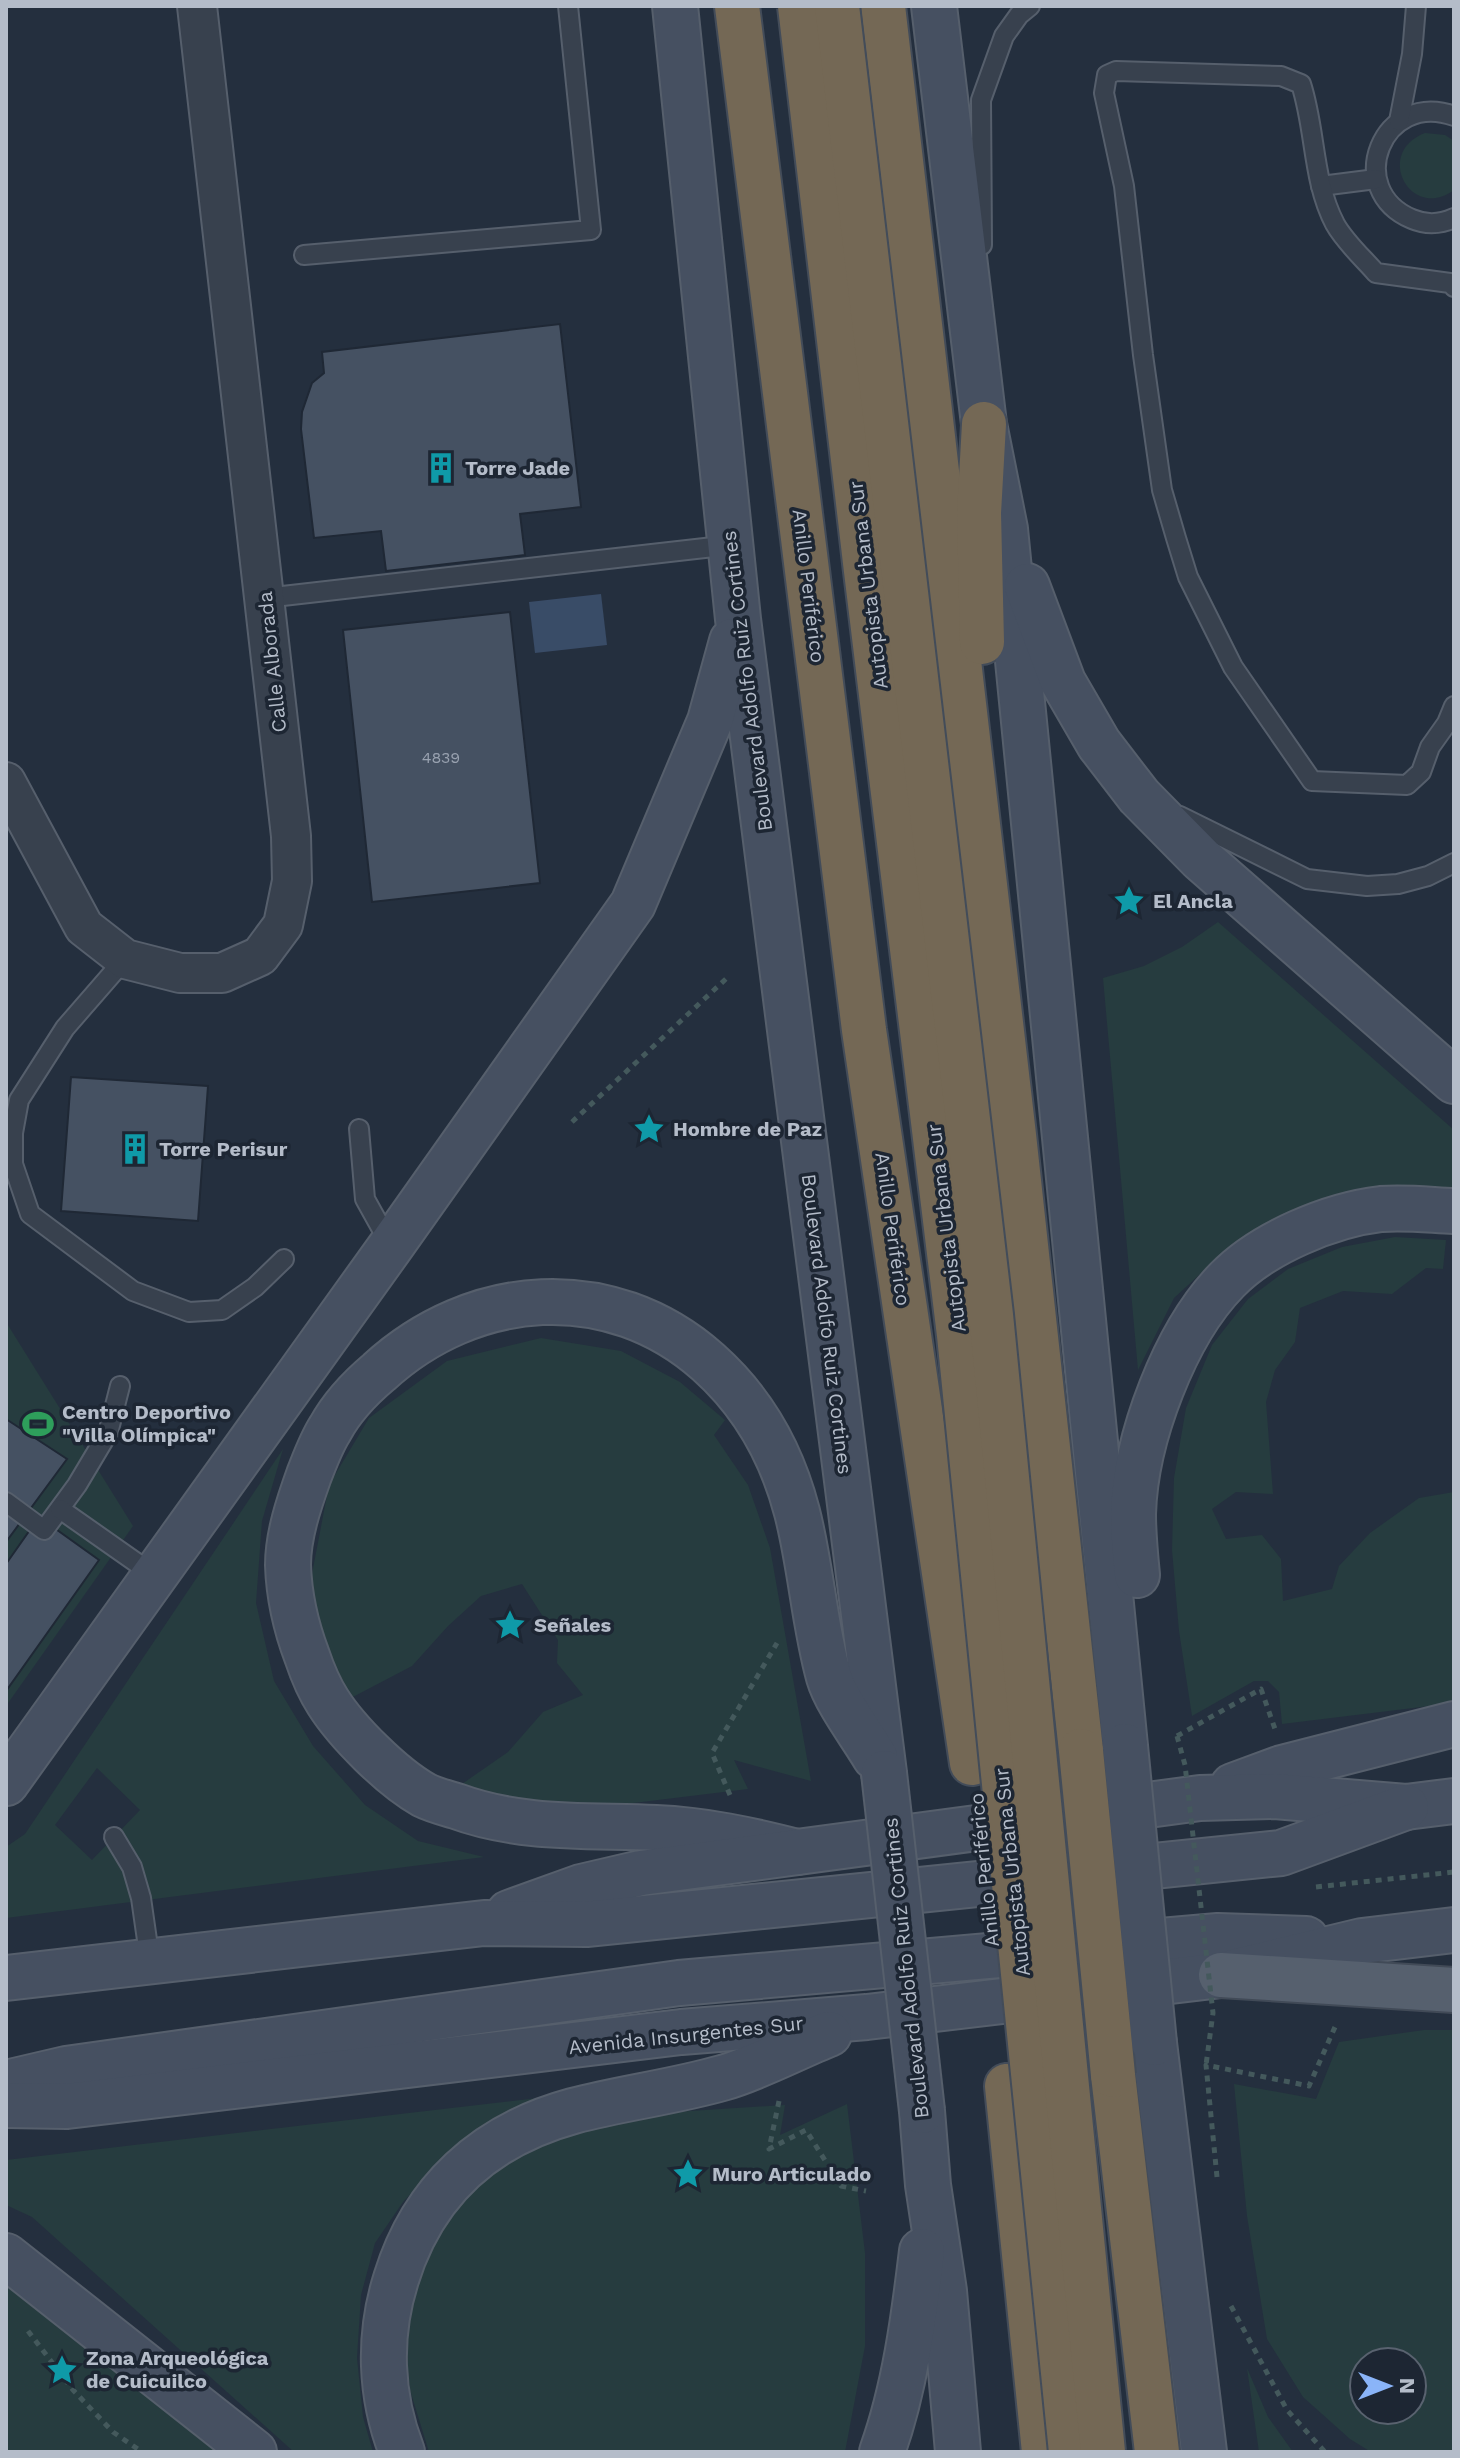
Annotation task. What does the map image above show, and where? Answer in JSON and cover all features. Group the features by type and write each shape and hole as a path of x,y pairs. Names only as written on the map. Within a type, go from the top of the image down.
{"highway":[{"path":"706,6 751,257 774,307"},
{"name":"Anillo Periférico","path":"737,6 864,1030 972,1763 1044,2452"},
{"name":"Autopista Urbana Sur","path":"800,6 959,1335 1071,2452"},
{"name":"Autopista Urbana Sur","path":"837,6 991,1315 1103,2452"},
{"path":"883,6 1014,1135 1113,2075 1157,2452"},
{"path":"984,424 979,513 983,655 1014,1135"}],"main road":[{"name":"Boulevard Adolfo Ruiz Cortines","path":"675,6 738,619 884,1773 928,2185 944,2291 958,2452"},
{"path":"934,6 984,424 1005,529 1154,2043 1205,2442"},
{"path":"1005,529 1063,682 1099,744 1139,796 1201,859 1454,1081"},
{"path":"6,1783 633,904 710,721 738,619"},
{"path":"1125,1742 1136,1706 1142,1666 1133,1515 1136,1480 1153,1412 1170,1370 1207,1304 1227,1279 1245,1264 1265,1250 1319,1224 1380,1209 1454,1211"},
{"path":"797,1852 700,1832 541,1825 463,1809 424,1795 386,1765 349,1729 327,1700 305,1650 291,1601 288,1562 302,1495 330,1428 363,1386 390,1361 441,1327 463,1318 495,1308 555,1303 616,1310 648,1320 708,1361 757,1417 783,1471 797,1512 817,1626 831,1683 884,1773"},
{"path":"1200,1798 1282,1768 1454,1724"},
{"path":"484,1923 581,1887 641,1873 1200,1798 1275,1796 1406,1807 1454,1801"},
{"path":"6,1978 484,1923 586,1924 1281,1853 1406,1807"},
{"name":"Avenida Insurgentes Sur","path":"6,2105 67,2106 681,2032 867,2017 1221,1975 1362,1941 1454,1930"},
{"name":"Avenida Insurgentes Sur","path":"6,2083 66,2069 679,1983 1218,1936 1362,1941"},
{"path":"1221,1975 1454,1990"},
{"path":"402,2452 387,2405 383,2368 391,2294 403,2257 420,2223 461,2169 483,2152 541,2121 601,2104 724,2078 867,2017"},
{"path":"882,2452 902,2379 912,2323 928,2185"},
{"path":"6,2256 254,2452"}],"street":[{"name":"Calle Alborada","path":"6,782 84,927 125,959 180,973 222,973 260,956 283,925 292,881 291,836 197,6"}],"lane":[{"path":"304,255 591,230 568,6"},
{"path":"984,424 981,100 1004,36 1019,15 1030,6"},
{"path":"1399,121 1412,54 1416,6"},
{"path":"1454,287 1450,283 1376,273 1337,228 1321,186 1311,141 1310,112 1301,84 1281,76 1116,71 1107,75 1104,93 1124,186 1162,490 1188,577 1233,667 1312,781 1407,785 1421,772 1430,747 1447,723 1454,706"},
{"path":"1454,116 1441,111 1419,112 1399,121 1384,137 1376,157 1376,179 1386,200 1402,215 1422,223 1444,222 1454,218"},
{"path":"1321,186 1376,179"},
{"path":"265,598 731,545"},
{"path":"1139,796 1307,879 1367,886 1398,884 1428,876 1454,863"},
{"path":"125,959 65,1028 19,1100 13,1133 13,1164 30,1214 133,1291 189,1312 222,1310 255,1287 284,1259"},
{"path":"359,1129 365,1199 391,1246"},
{"path":"6,1502 44,1530 108,1433 120,1386"},
{"path":"60,1509 154,1575"},
{"path":"114,1837 132,1867 150,1961"}],"path":[{"path":"572,1122 728,977"},
{"path":"730,1797 712,1753 784,1632"},
{"path":"1218,2191 1206,2065 1213,2013 1185,1765 1177,1736 1261,1689 1273,1723"},
{"path":"1311,1888 1454,1872"},
{"path":"1206,2065 1309,2086 1335,2027"},
{"path":"779,2101 769,2149 806,2130 841,2186 866,2191"},
{"path":"1228,2302 1287,2410 1325,2452"},
{"path":"25,2327 73,2390 113,2432 142,2452"}],"green space":[{"path":"1425,133 1445,135 1454,141 1454,190 1438,198 1424,197 1412,191 1404,181 1400,168 1402,155 1410,143"},
{"path":"1218,922 1454,1130 1454,1194 1302,1208 1222,1254 1174,1298 1138,1370 1103,978 1144,966 1182,947"},
{"path":"1395,1237 1446,1240 1443,1269 1426,1268 1392,1294 1343,1291 1300,1308 1295,1342 1275,1370 1266,1402 1273,1494 1236,1492 1212,1509 1226,1539 1262,1535 1281,1559 1283,1601 1332,1589 1339,1566 1370,1533 1419,1498 1454,1492 1454,1703 1282,1724 1279,1692 1268,1681 1254,1681 1192,1716 1179,1631 1172,1550 1174,1478 1186,1408 1212,1345 1248,1299 1288,1269 1342,1247"},
{"name":"Centro Deportivo \"Villa Olímpica\"","path":"6,1322 133,1526 6,1706"},
{"path":"541,1338 621,1351 680,1382 725,1420 714,1435 748,1485 770,1548 811,1781 734,1760 748,1789 617,1805 537,1806 449,1793 508,1752 543,1712 583,1695 557,1663 558,1640 522,1584 481,1596 448,1626 412,1666 349,1699 328,1669 311,1579 329,1485 369,1418 447,1361"},
{"path":"283,1449 262,1521 256,1603 274,1681 313,1746 365,1805 418,1841 484,1857 6,1918 6,1847 25,1834","holes":["97,1768 140,1810 92,1860 55,1825"]},
{"path":"1424,2030 1454,2030 1454,2452 1371,2452 1350,2439 1303,2397 1267,2339 1247,2216 1234,2084 1316,2099 1339,2042"},
{"path":"555,2096 437,2166 403,2202 375,2243 361,2295 357,2358 363,2417 373,2452 294,2452 32,2217 6,2205 6,2160"},
{"path":"847,2104 865,2253 865,2346 845,2452 429,2452 410,2390 404,2331 430,2244 467,2189 527,2142 658,2113 785,2105 780,2135"},
{"name":"Zona Arqueológica de Cuicuilco","path":"6,2278 22,2288 216,2452 6,2452"},
{"path":"1247,2368 1268,2417 1293,2452 1259,2452"}],"water":[{"path":"601,594 607,645 535,653 529,602"}],"building":[{"name":"Torre Jade","path":"560,324 581,507 520,514 525,555 386,571 381,531 314,538 301,429 302,412 312,383 324,373 322,352"},
{"path":"510,612 540,883 372,902 343,630"},
{"name":"Torre Perisur","path":"71,1077 208,1086 198,1221 61,1211"},
{"path":"6,1419 67,1459 6,1542"},
{"path":"39,1517 99,1560 6,1691 6,1564"}],"place":[{"name":"Torre Jade","path":"441,468"},
{"name":"El Ancla","path":"1129,901"},
{"name":"Hombre de Paz","path":"649,1129"},
{"name":"Torre Perisur","path":"135,1149"},
{"name":"Centro Deportivo \"Villa Olímpica\"","path":"38,1424"},
{"name":"Señales","path":"510,1625"},
{"name":"Muro Articulado","path":"688,2174"},
{"name":"Zona Arqueológica de Cuicuilco","path":"62,2370"}]}
